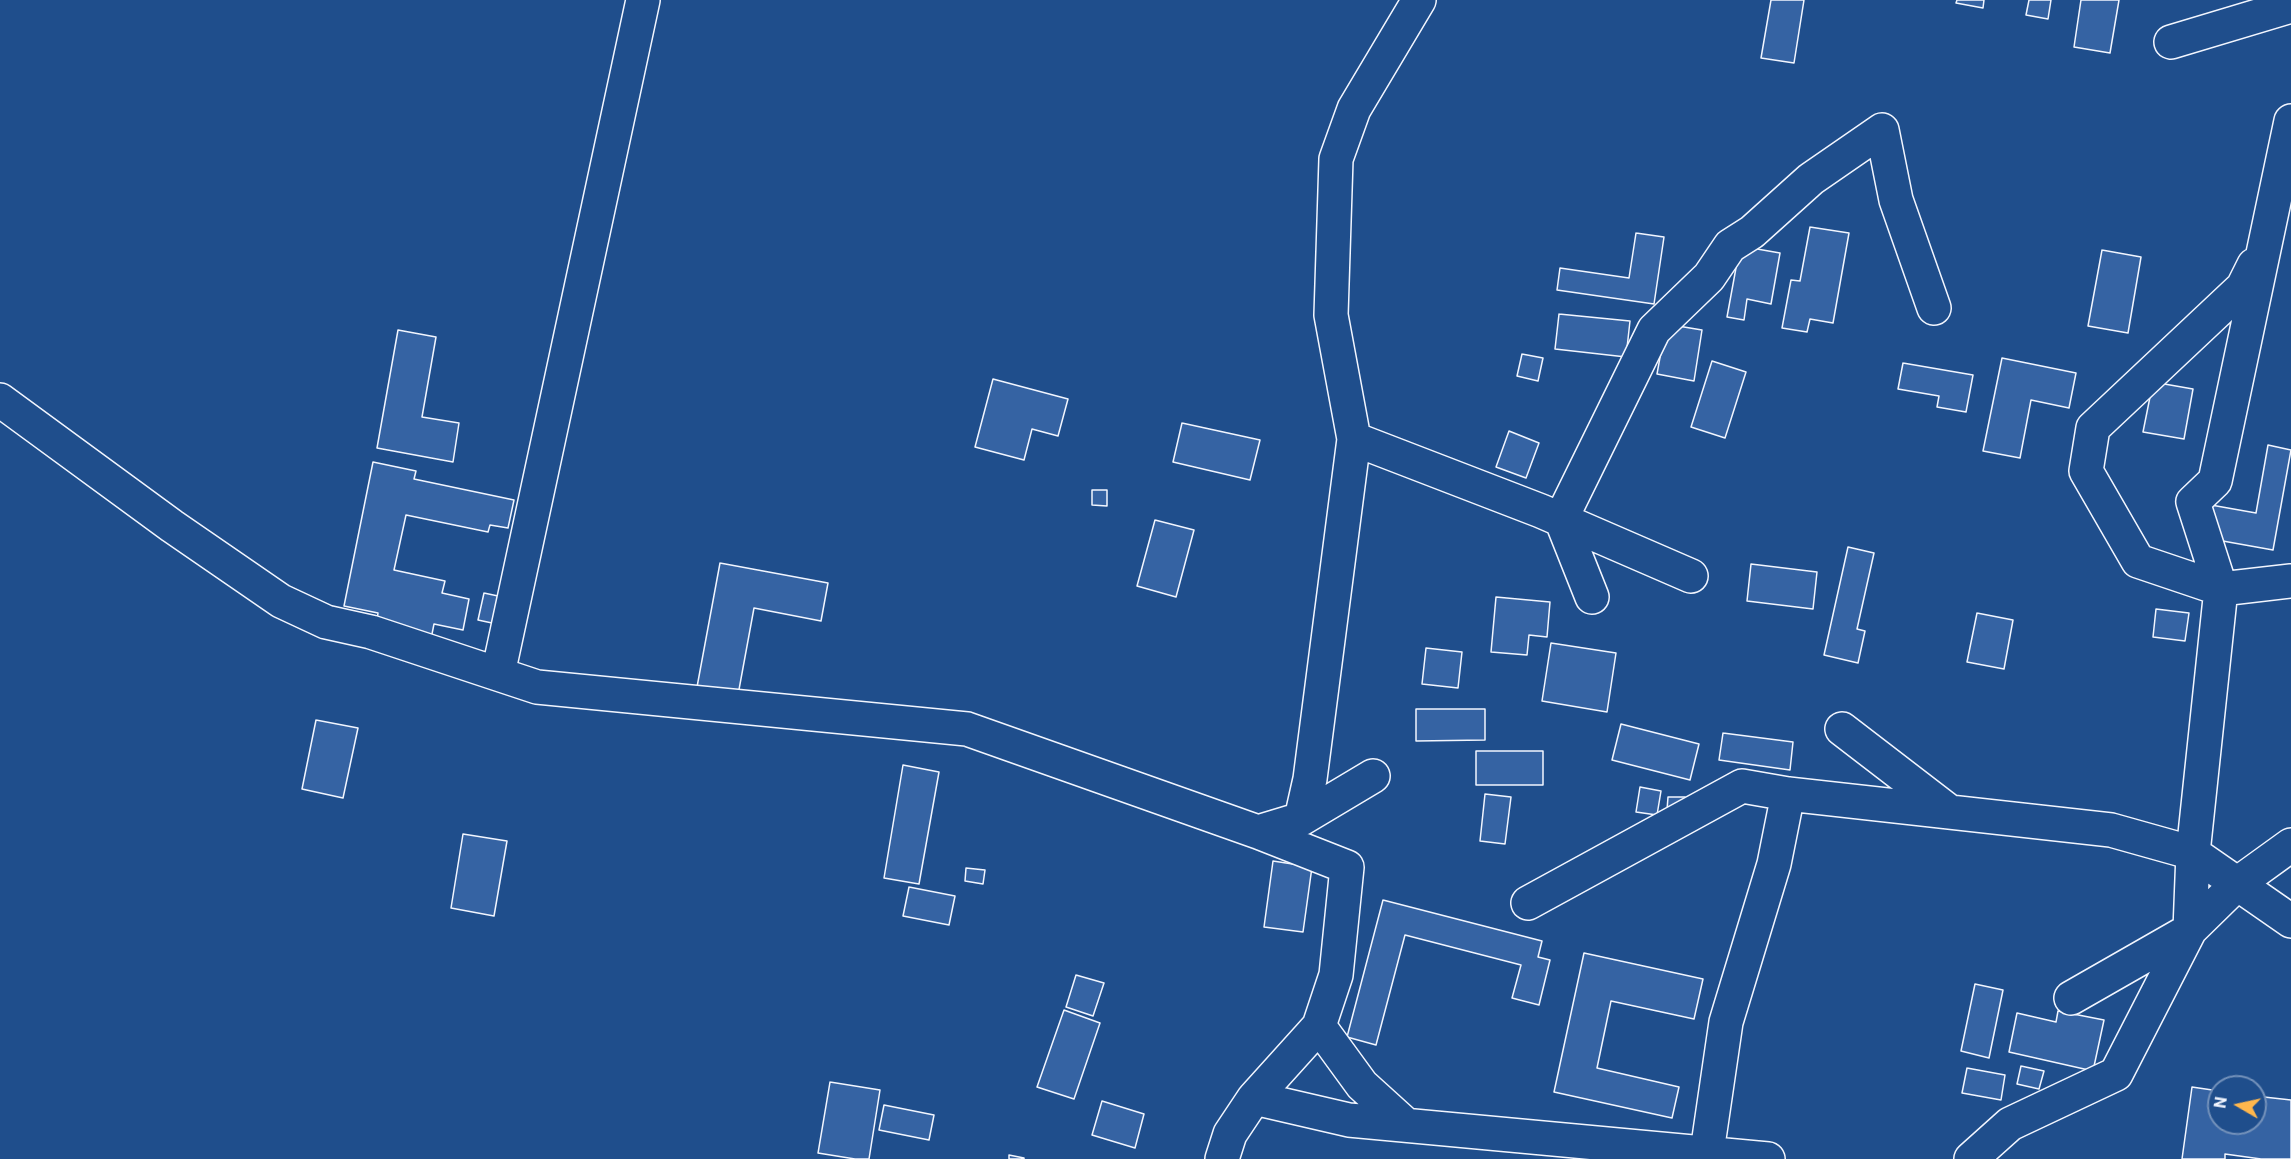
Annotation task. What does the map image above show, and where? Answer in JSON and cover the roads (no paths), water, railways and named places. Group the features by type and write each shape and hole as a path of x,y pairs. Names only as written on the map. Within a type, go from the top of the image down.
{"street":[{"path":"498,674 643,0"},
{"path":"1301,819 1310,779 1334,609 1354,439 1331,315 1336,159 1354,109 1419,0"},
{"path":"2170,42 2291,6"},
{"path":"1971,1159 2010,1124 2116,1074 2190,930 2193,853 2221,589 2193,502 2215,481 2291,121"},
{"path":"1592,597 1561,519 1654,330 1709,277 1730,246 1752,232 1810,179 1882,130 1896,200 1934,308"},
{"path":"2266,242 2244,287 2093,428 2086,471 2138,561 2221,589 2291,581"},
{"path":"0,400 172,526 281,601 326,622 371,632 537,687 968,729 1258,832 1347,867 1336,975 1319,1026 1254,1098 1230,1134 1222,1159"},
{"path":"1354,439 1561,519 1691,576"},
{"path":"1842,729 1950,812"},
{"path":"1258,832 1301,819 1373,776"},
{"path":"1528,903 1742,786 1788,794 2111,830 2193,853 2291,921"},
{"path":"1707,1152 1726,1022 1774,864 1788,794"},
{"path":"2071,998 2190,930 2237,884 2291,845"},
{"path":"1319,1026 1362,1085 1405,1124"},
{"path":"1254,1098 1349,1119 1768,1159"}]}
